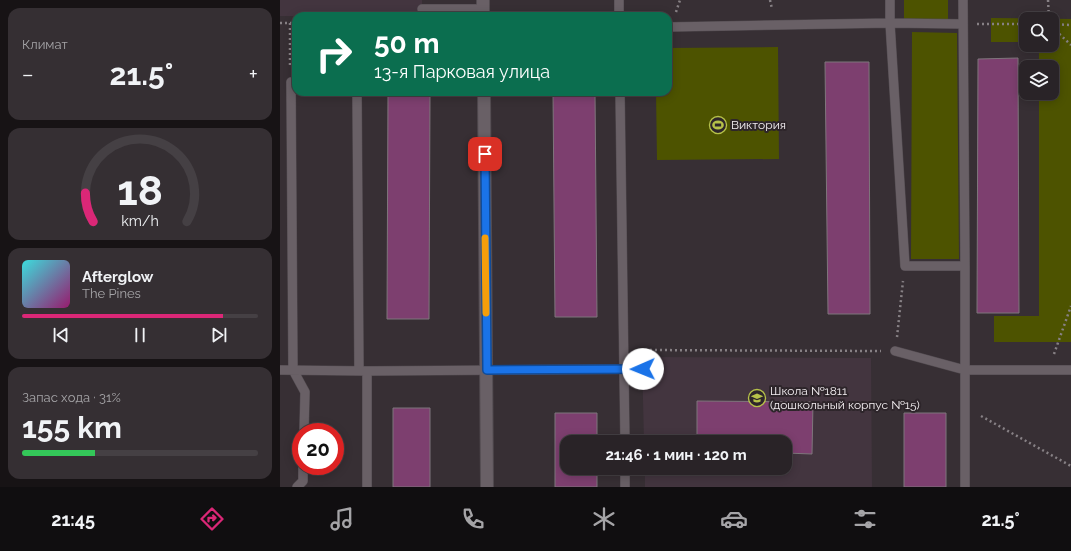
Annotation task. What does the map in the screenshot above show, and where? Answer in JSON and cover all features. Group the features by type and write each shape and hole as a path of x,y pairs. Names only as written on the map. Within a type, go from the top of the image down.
{"street":[{"path":"484,96 487,487"}],"lane":[{"path":"619,0 619,12"},
{"path":"890,0 890,24 905,266 965,266"},
{"path":"963,0 965,266 964,487"},
{"path":"422,9 483,8"},
{"path":"672,27 963,24"},
{"path":"293,96 293,370 305,392 304,423"},
{"path":"357,96 367,487"},
{"path":"620,96 625,435"},
{"path":"896,351 965,370 1071,370"},
{"path":"280,370 363,371 643,369"},
{"path":"297,487 303,482 303,475"},
{"path":"625,475 625,487"}],"path":[{"path":"1048,0 1049,12"},
{"path":"280,23 290,23 292,62"},
{"path":"963,24 1019,24"},
{"path":"1059,26 1071,25"},
{"path":"1059,33 1071,44"},
{"path":"623,350 896,351 905,266"},
{"path":"1048,370 1071,306"},
{"path":"965,407 1071,466"}],"shaded area":[{"path":"280,0 422,0 422,12 292,12 292,16 280,16"},
{"path":"904,0 948,0 948,19 904,19"},
{"path":"991,18 1019,18 1019,42 991,42"},
{"path":"1059,19 1071,19 1071,342 994,342 994,316 1039,316 1039,100 1059,100 1059,60 1039,60 1039,52 1059,52"},
{"path":"912,32 957,33 959,259 911,259"},
{"name":"Виктория","path":"778,47 779,159 657,160 656,96 672,96 672,48"},
{"name":"Школа №1811 (дошкольный корпус №15)","path":"642,357 871,358 872,487 645,487 645,475 792,475 792,435 644,435"}],"building":[{"path":"1018,58 1019,313 977,313 978,59"},
{"path":"825,62 869,62 870,314 828,314"},
{"path":"388,96 430,96 429,319 387,319"},
{"path":"553,96 595,96 597,317 555,317"},
{"path":"697,401 813,402 812,454 792,453 792,435 697,435"},
{"path":"393,408 430,408 430,487 393,487"},
{"path":"555,413 597,413 597,435 560,435 560,475 597,475 597,487 555,487"},
{"path":"904,413 946,413 946,487 904,487"}],"slow traffic":[{"path":"485,238 486,313"}],"place":[{"name":"Виктория","path":"718,125"},
{"name":"Школа №1811 (дошкольный корпус №15)","path":"757,398"}],"route":[{"path":"485,154 487,370 643,369"}]}
